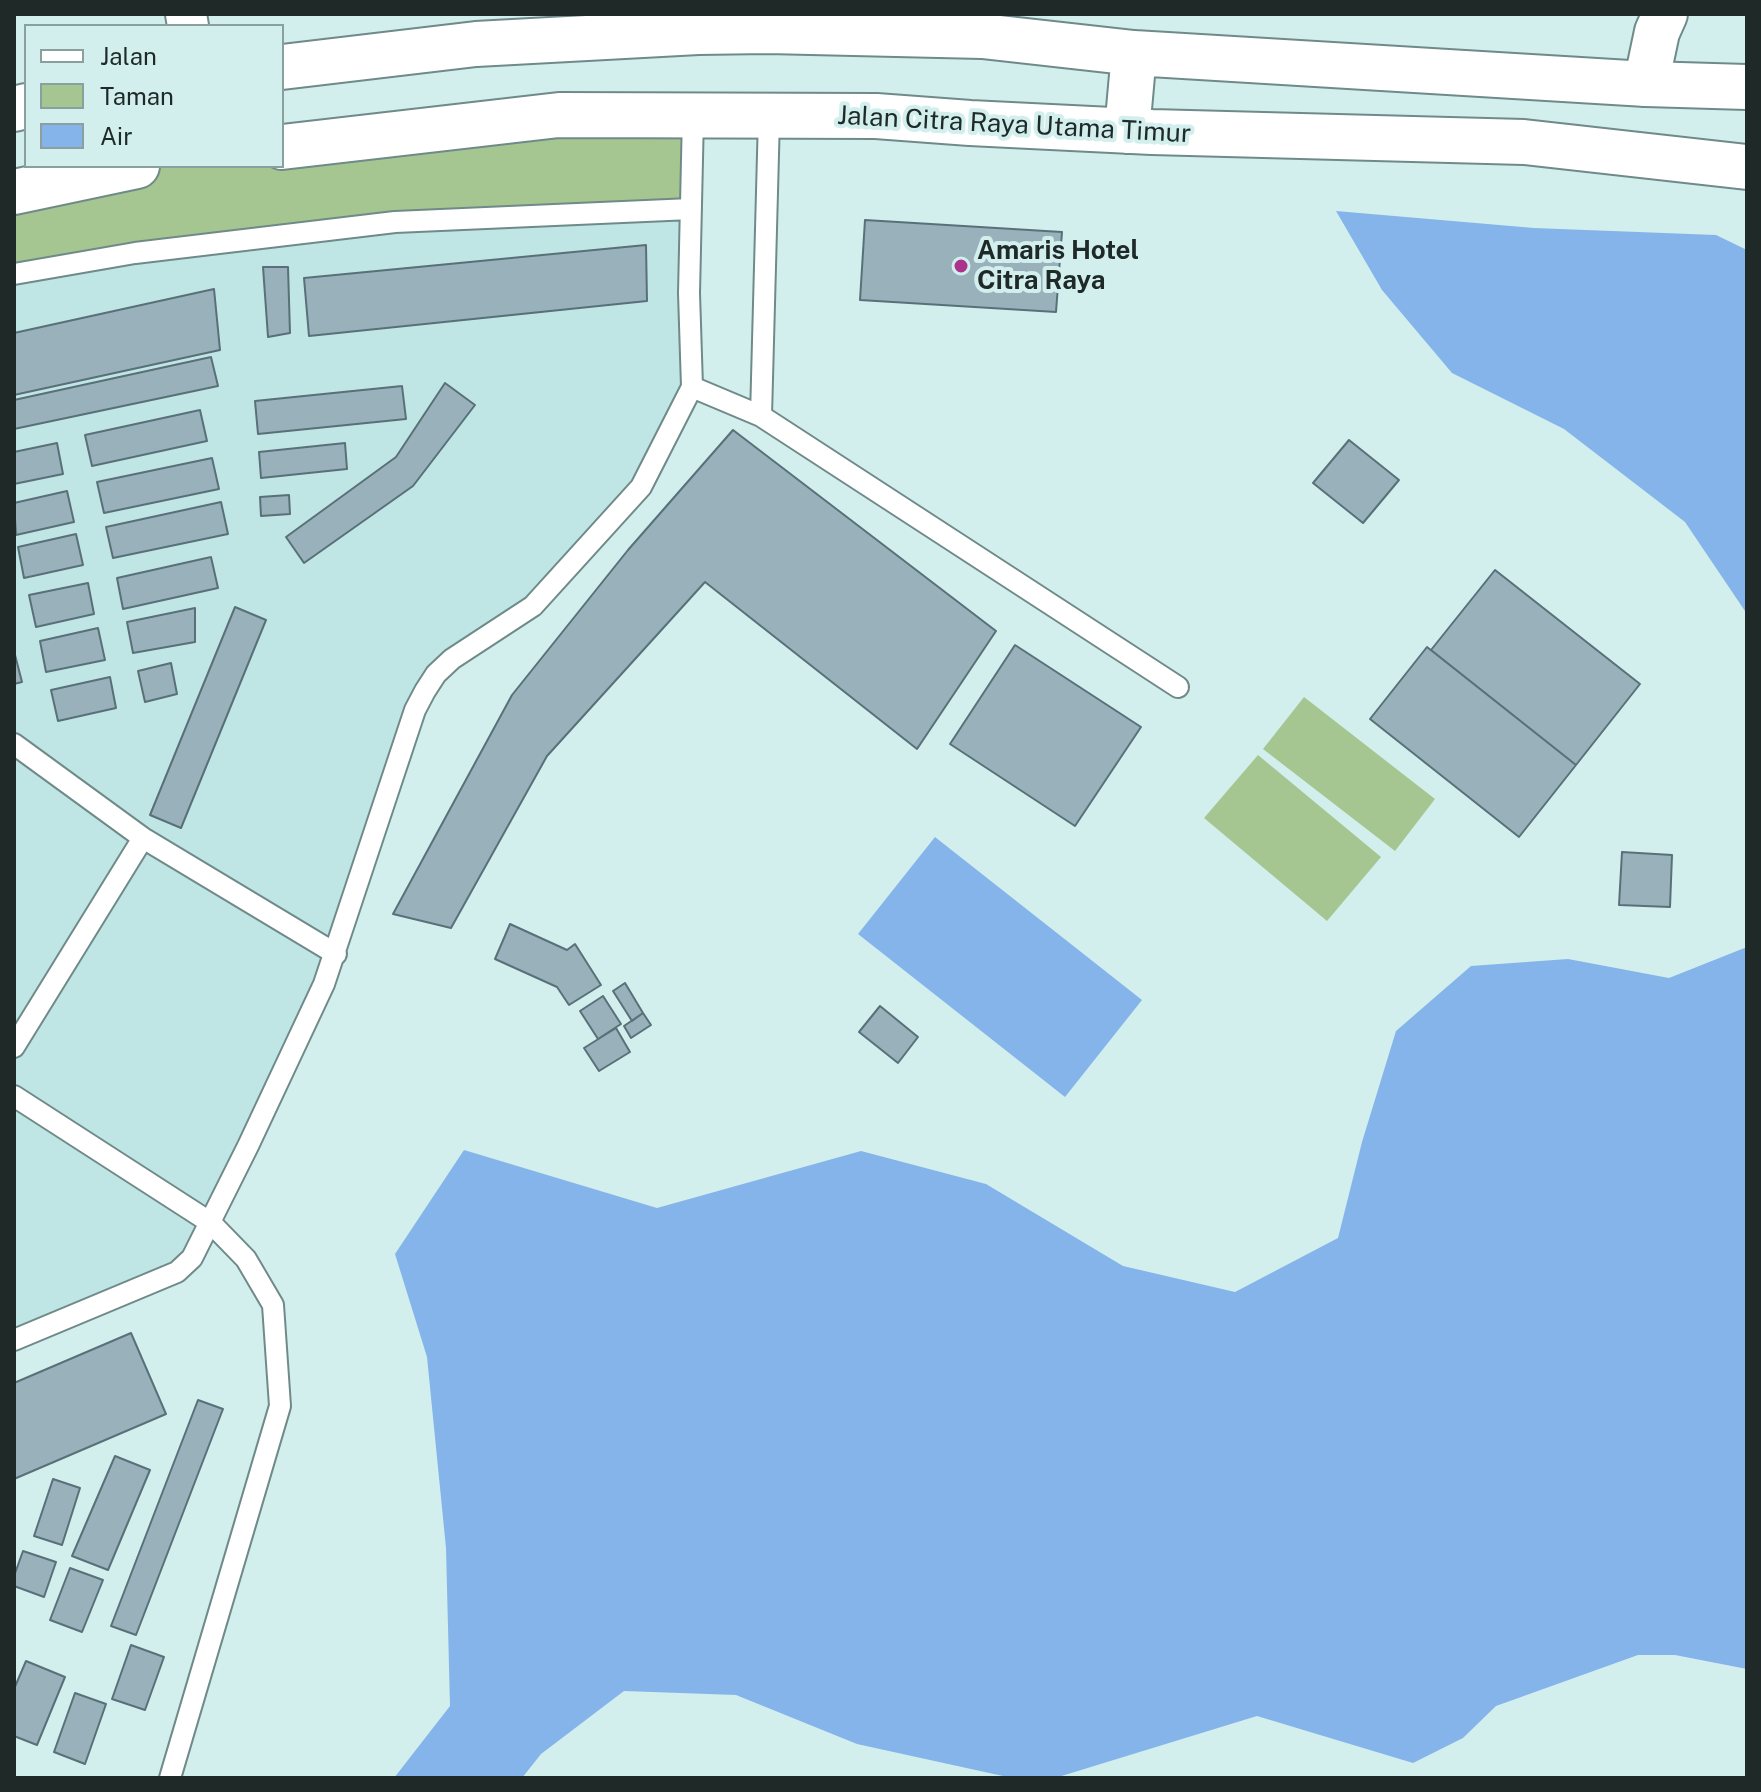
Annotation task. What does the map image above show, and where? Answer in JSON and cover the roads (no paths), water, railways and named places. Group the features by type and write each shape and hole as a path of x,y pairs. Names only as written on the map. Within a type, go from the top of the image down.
{"main road":[{"path":"1646,84 1657,32 1665,14"},
{"path":"284,67 476,44 698,32 769,22 982,25 1134,53 1646,84 1747,87"},
{"path":"1127,131 1134,53"},
{"name":"Jalan Citra Raya Utama Timur","path":"284,147 559,115 876,116 1127,131 1524,142 1747,167"},
{"path":"14,192 128,168"}],"lane":[{"path":"14,1340 177,1272 192,1258 313,1009 336,954 415,710 425,691 436,674 452,659 533,606 641,487 692,387 689,293 693,115"},
{"path":"761,416 769,117"},
{"path":"14,274 135,253 395,222 691,209"},
{"path":"692,387 761,416 1178,687"},
{"path":"14,744 143,838 336,954"},
{"path":"14,1047 143,838"},
{"path":"14,1096 211,1223 246,1259 273,1305 280,1406 170,1778"}],"water":[{"path":"1336,211 1534,228 1716,235 1747,250 1747,614 1685,522 1564,429 1452,373 1382,290"},
{"path":"935,837 1142,1000 1065,1097 858,934"},
{"path":"1747,947 1747,1669 1675,1655 1638,1655 1496,1706 1463,1738 1413,1763 1257,1716 1055,1778 1012,1778 857,1744 736,1695 624,1691 541,1754 522,1778 394,1778 450,1706 446,1548 427,1357 395,1254 464,1150 657,1208 861,1151 986,1184 1123,1266 1235,1292 1338,1238 1362,1142 1396,1031 1471,966 1568,959 1669,978"}],"place":[{"name":"Amaris Hotel Citra Raya","path":"961,266"}]}
